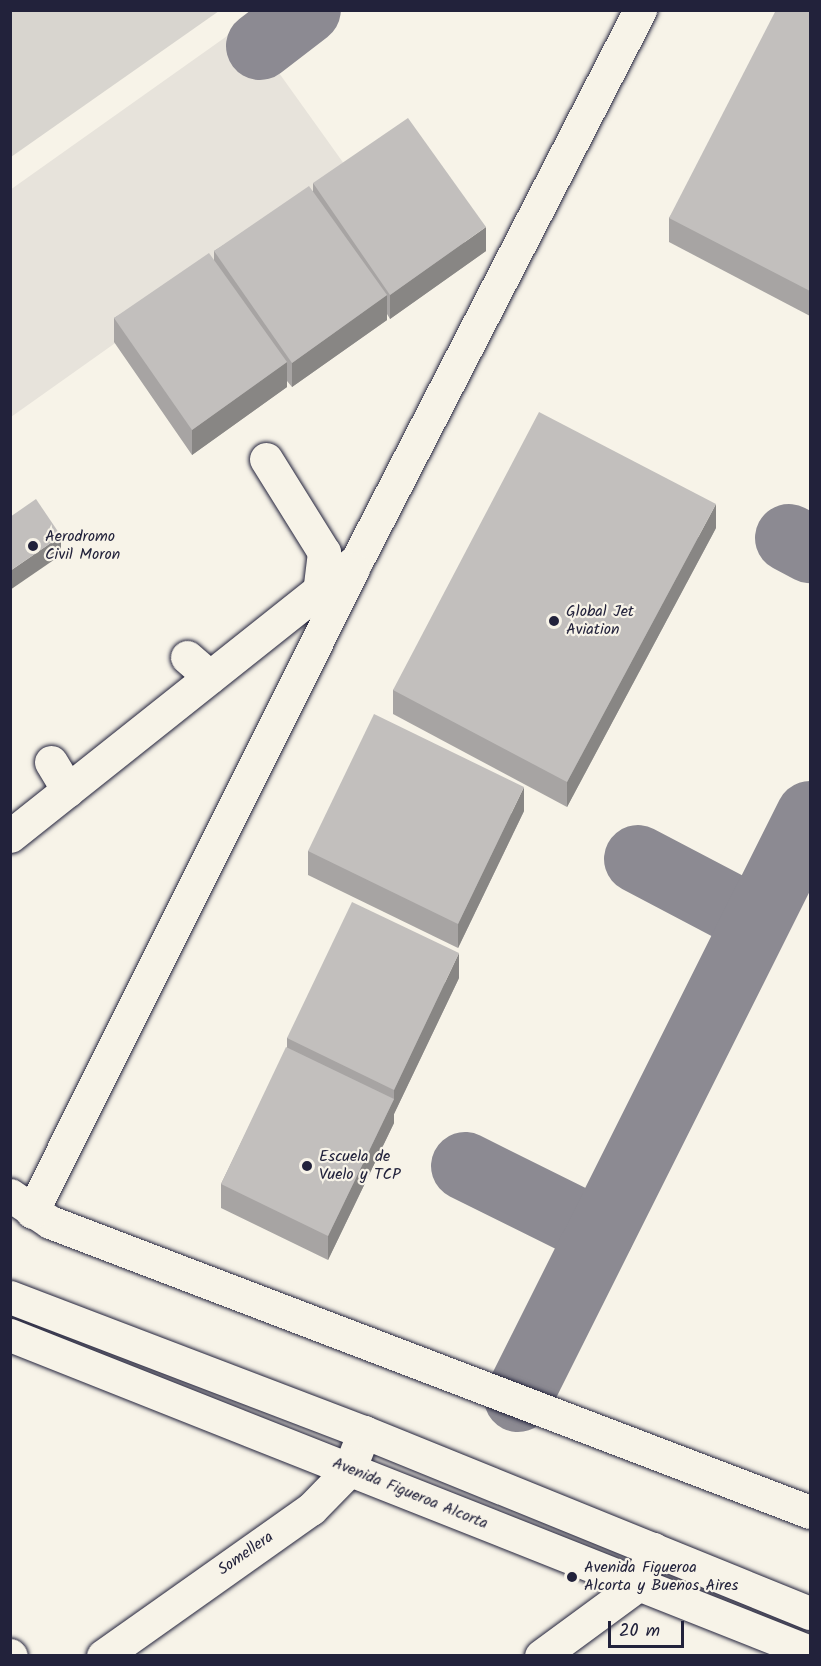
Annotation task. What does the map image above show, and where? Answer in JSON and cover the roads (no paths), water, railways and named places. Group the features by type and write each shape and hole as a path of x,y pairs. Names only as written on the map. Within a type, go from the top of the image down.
{"main road":[{"path":"640,10 410,451 357,560 21,1204 50,1222 810,1512"},
{"path":"266,459 324,552 319,591"},
{"path":"10,836 68,790 199,667 319,591 357,560"},
{"path":"51,762 68,790"},
{"path":"10,1297 364,1432 810,1613"},
{"name":"Avenida Figueroa Alcorta","path":"10,1335 810,1652"},
{"name":"Somellera","path":"103,1656 311,1509 349,1470 364,1432"},
{"path":"541,1656 639,1584 653,1549"}],"place":[{"name":"Aerodromo Civil Moron","path":"33,546"},
{"name":"Global Jet Aviation","path":"554,621"},
{"name":"Escuela de Vuelo y TCP","path":"307,1166"},
{"name":"Avenida Figueroa Alcorta y Buenos Aires","path":"572,1577"}]}
